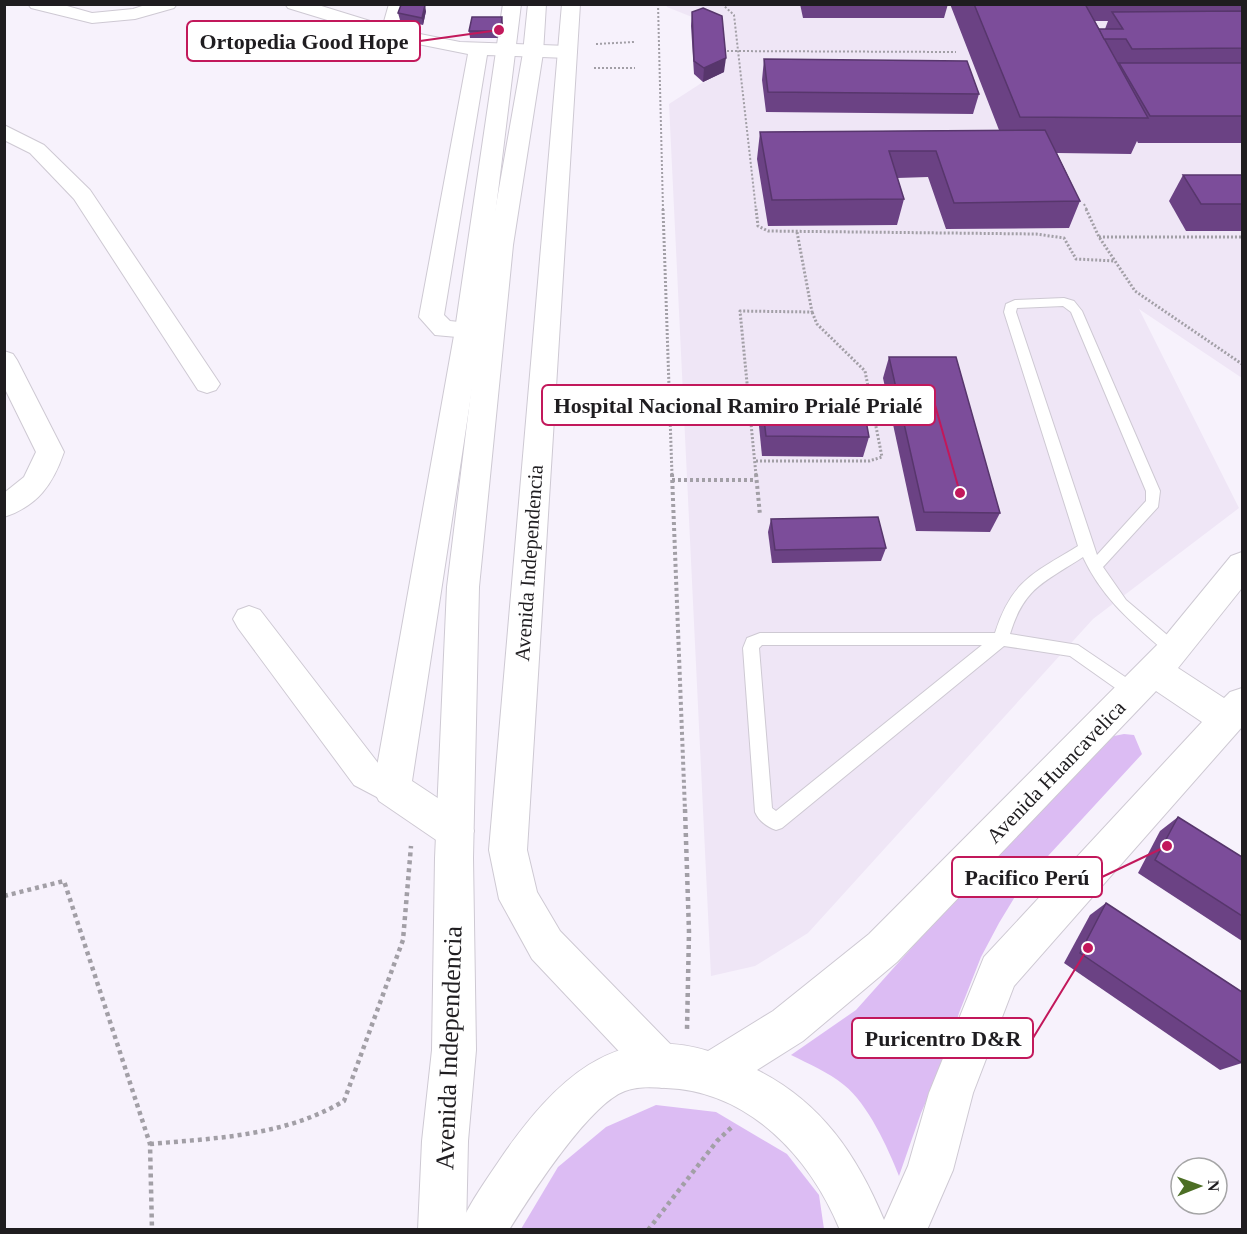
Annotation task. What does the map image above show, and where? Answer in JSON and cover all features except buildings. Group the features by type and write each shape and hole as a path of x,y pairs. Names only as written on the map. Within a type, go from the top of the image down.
{"main road":[{"name":"Avenida Independencia","path":"442,1230 445,1141 454,1050 455,831 463,587 520,52 512,4"},
{"name":"Avenida Independencia","path":"403,796 468,330 520,52 537,4"},
{"name":"Avenida Independencia","path":"572,4 583,55 508,850 519,899 546,945 687,1069"},
{"name":"Avenida Huancavelica","path":"687,1069 788,1026 884,948 1153,671 1242,565"},
{"path":"903,1230 930,1170 951,1093 999,972 1235,712 1153,671"},
{"path":"403,796 455,831"},
{"path":"481,1230 517,1174 551,1128 594,1085 624,1069 687,1069 738,1083 764,1099 791,1118 818,1145 847,1190 864,1230"}],"street":[{"path":"37,4 92,18 102,18 135,14 168,4"},
{"path":"294,4 390,33 478,50 583,55"},
{"path":"390,33 398,4"},
{"path":"468,330 444,329 431,317 478,50"},
{"path":"4,131 38,149 82,195 207,384"},
{"path":"4,360 50,452 42,477 30,491 4,506"},
{"path":"249,619 366,774 403,796"}],"lane":[{"path":"1095,567 1153,503 1153,491 1076,311 1070,304 1064,302 1015,304 1010,307 1010,312 1086,548 1095,567 1121,604 1153,671"},
{"path":"1086,548 1028,585 1010,609 1001,639 776,822 764,812 752,643 760,639 1001,639 1073,650 1153,671"}],"path":[{"path":"658,4 664,245 689,932 687,1069"},
{"path":"722,4 734,15 758,226 768,231 1036,234 1064,238 1076,260 1114,261"},
{"path":"583,55 634,42"},
{"path":"723,51 956,52"},
{"path":"583,55 635,68"},
{"path":"1084,204 1099,237 1135,291 1242,364"},
{"path":"756,460 869,461 882,457 865,371 817,324 812,312 798,231"},
{"path":"1099,237 1242,237"},
{"path":"760,515 740,311 812,312"},
{"path":"672,480 756,480"},
{"path":"150,1144 255,1134 329,1112 344,1101 403,940 403,796"},
{"path":"4,896 64,881 150,1144 153,1230"},
{"path":"648,1230 717,1141 764,1099"}],"shaded area":[{"path":"666,5 1242,5 1242,378 1139,309 1239,508 1093,619 808,933 755,966 711,976 669,104 703,82 702,21"},
{"path":"1134,735 1142,754 1048,856 1016,895 981,957 959,1013 948,1052 921,1113 899,1176 876,1127 853,1093 832,1076 791,1055 856,1010 1041,808 1114,736"},
{"path":"656,1105 716,1112 787,1154 819,1195 824,1229 521,1229 558,1167 606,1127"}],"place":[{"name":"Ortopedia Good Hope","path":"499,30"},
{"name":"Hospital Nacional Ramiro Prialé Prialé","path":"960,493"},
{"name":"Pacifico Perú","path":"1167,846"},
{"name":"Puricentro D&R","path":"1088,948"}]}
